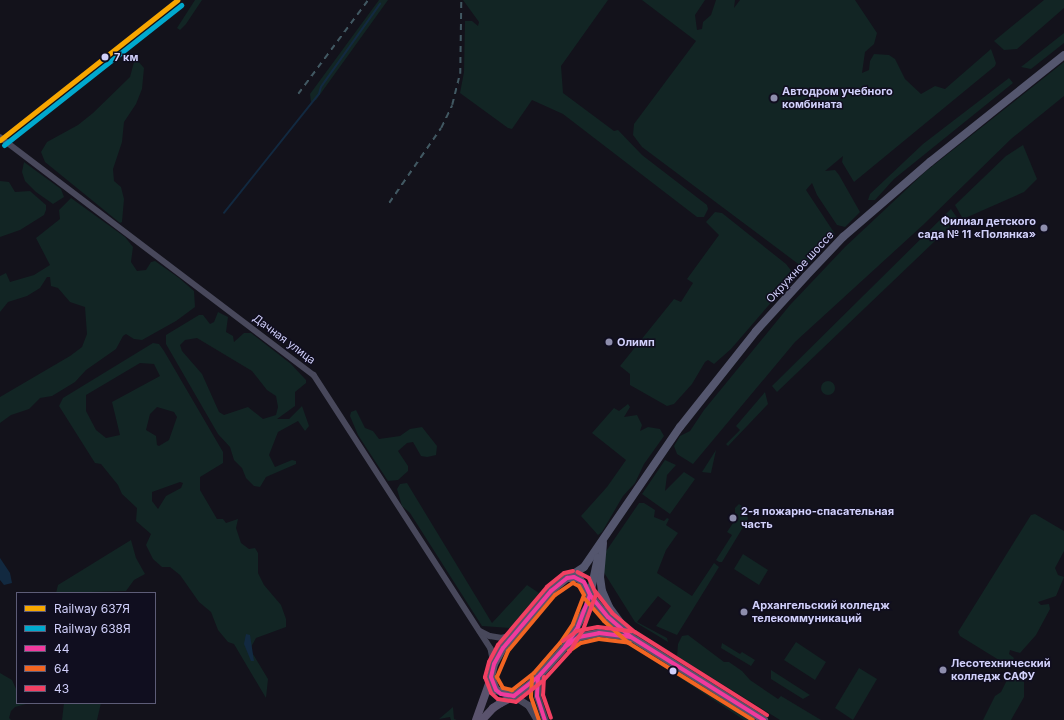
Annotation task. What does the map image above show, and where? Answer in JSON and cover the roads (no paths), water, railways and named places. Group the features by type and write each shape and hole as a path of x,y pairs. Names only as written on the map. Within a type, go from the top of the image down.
{"main road":[{"name":"Окружное шоссе","path":"476,720 492,677 494,664 512,635 538,604 567,578 584,567 603,542 680,427 756,331 843,237 924,167 1064,55"},
{"name":"Окружное шоссе","path":"482,720 493,708 514,696 538,677 565,647 584,616 603,542"},
{"path":"603,542 600,577 602,591 609,607 631,637"},
{"path":"567,578 579,578 590,595 608,617 631,637 764,720"},
{"path":"565,647 579,637 599,633 631,637"},
{"path":"492,677 496,690 514,696"}],"street":[{"name":"Дачная улица","path":"0,137 314,375 491,649 494,664"},
{"path":"478,629 490,636 502,638 512,635"},
{"path":"538,677 537,696 545,720"},
{"path":"514,696 528,705 537,720"}],"water":[{"path":"0,558 10,573 12,583 4,585 0,580"},
{"path":"246,634 250,635 254,661 251,661 244,644"}],"waterway":[{"path":"224,213 319,94 321,87 380,4"}],"railway":[{"path":"298,94 368,0"},
{"path":"389,203 441,128 452,105 460,74 461,0"}],"rail line":[{"name":"637Я","path":"0,140 177,0"},
{"name":"638Я","path":"4,145 181,5"}],"place":[{"name":"7 км","path":"105,57"},
{"name":"Автодром учебного комбината","path":"774,98"},
{"name":"Филиал детского сада № 11 «Полянка»","path":"1044,228"},
{"name":"Олимп","path":"609,342"},
{"name":"2-я пожарно-спасательная часть","path":"733,518"},
{"name":"Архангельский колледж телекоммуникаций","path":"744,612"},
{"name":"Лесотехнический колледж САФУ","path":"943,670"}]}
